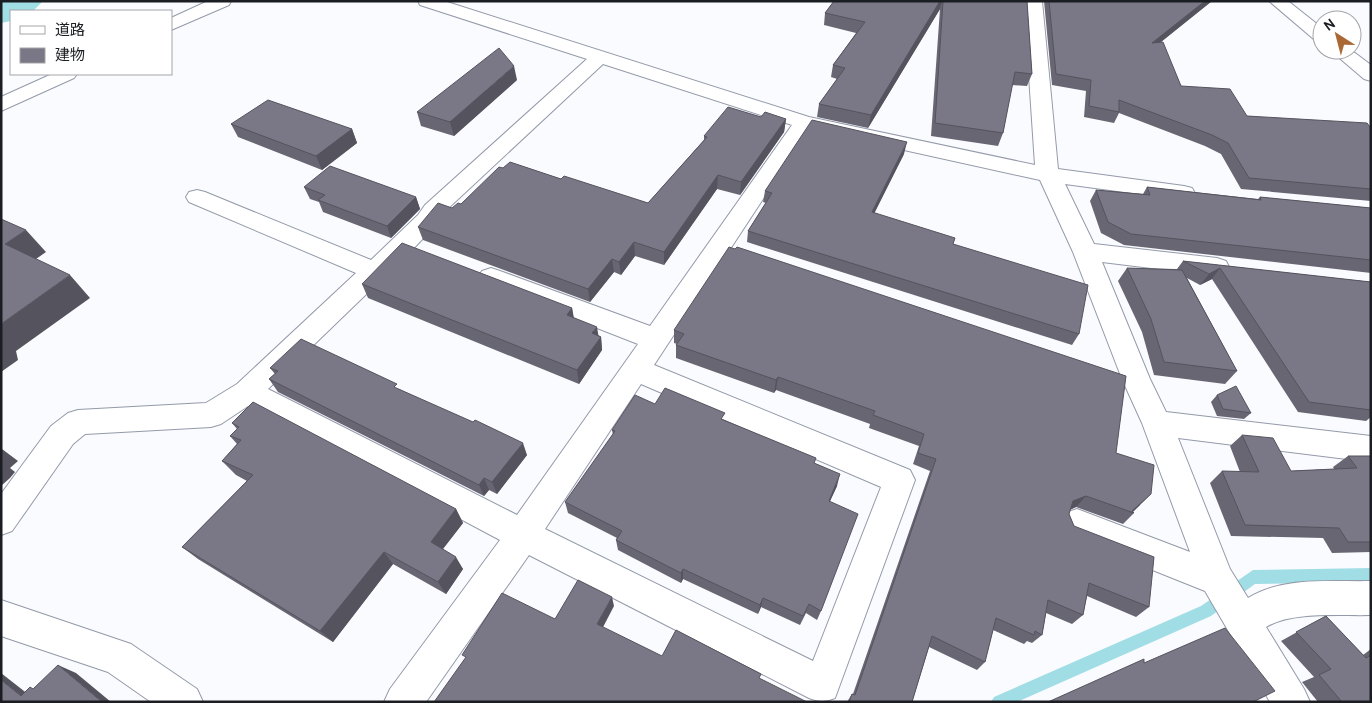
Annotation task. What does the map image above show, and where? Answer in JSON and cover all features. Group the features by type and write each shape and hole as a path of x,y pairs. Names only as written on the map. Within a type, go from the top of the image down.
{"street":[{"path":"172,25 223,1"},
{"path":"426,1 804,122 1050,175 1203,195"},
{"path":"1033,1 1045,162 1085,252 1122,374 1157,423 1218,580 1291,702"},
{"path":"1277,1 1312,28"},
{"path":"1,520 62,435 78,422 211,415 247,392 403,244 426,221 433,210 601,56"},
{"path":"1352,60 1371,75"},
{"path":"1,105 65,75"},
{"path":"403,702 522,534 655,339 734,249 804,122"},
{"path":"197,197 375,271"},
{"path":"403,244 431,255"},
{"path":"1085,252 1242,269"},
{"path":"468,269 655,339"},
{"path":"247,392 522,534 822,685 899,480 634,369"},
{"path":"1157,423 1371,450"},
{"path":"1077,524 1218,580"},
{"path":"1241,620 1271,604 1296,600 1371,598"},
{"path":"1,618 118,657 184,702"}],"building":[{"path":"834,1 940,1 871,115 819,104 845,68 833,65 865,22 825,13"},
{"path":"943,1 1027,1 1032,74 1015,72 1003,133 935,123"},
{"path":"1049,1 1205,1 1152,43 1163,42 1181,86 1230,89 1247,116 1367,123 1371,128 1371,189 1249,178 1228,143 1212,135 1119,100 1119,112 1089,106 1091,80 1056,74"},
{"path":"499,48 514,66 450,122 417,112"},
{"path":"268,100 352,129 316,156 231,124"},
{"path":"728,107 761,117 765,112 786,119 741,182 718,175 664,252 634,242 619,262 612,259 588,289 418,227 438,203 452,208 458,203 461,204 499,167 503,168 510,162 561,179 564,176 648,203 707,137 704,136"},
{"path":"812,120 907,142 872,212 955,238 953,244 1088,285 1079,334 748,231 772,193 765,191"},
{"path":"330,166 416,197 387,226 318,200 325,195 304,187"},
{"path":"1147,187 1261,200 1260,197 1371,208 1371,260 1131,234 1108,222 1096,190 1150,195"},
{"path":"1,219 26,230 5,244 70,275 1,324"},
{"path":"402,243 572,308 567,315 597,327 592,333 601,337 577,370 362,284"},
{"path":"729,247 735,249 737,247 1126,376 1116,453 1154,465 1151,494 1132,511 1134,513 1086,496 1073,501 1069,514 1074,526 1154,557 1149,607 1089,583 1083,615 1048,600 1042,635 1035,631 1034,635 996,618 985,662 932,636 912,702 849,702 852,694 855,695 936,459 918,453 924,434 873,415 875,411 778,377 776,380 676,345 684,334 674,330"},
{"path":"1183,261 1371,282 1371,410 1309,402 1220,268 1209,274"},
{"path":"1127,268 1182,270 1237,371 1164,362 1151,319"},
{"path":"301,339 397,384 394,387 473,422 475,420 523,443 492,482 484,478 479,485 269,379 278,371 270,368"},
{"path":"1236,386 1251,413 1223,409 1217,395"},
{"path":"665,388 725,413 721,419 816,458 814,463 840,474 829,501 858,514 821,611 809,604 803,616 763,598 760,605 683,569 681,573 616,540 622,531 565,502 615,431 612,430 635,395 655,404"},
{"path":"253,402 456,509 431,542 456,557 438,582 384,552 320,631 182,547 253,475 222,461 241,440 230,436 239,427 232,423"},
{"path":"1242,435 1273,438 1291,471 1357,468 1348,456 1371,456 1371,542 1348,542 1339,528 1245,525 1222,471 1259,472"},
{"path":"578,580 612,597 597,624 662,656 676,630 761,674 759,678 807,702 434,702 466,657 462,655 502,593 555,619"},
{"path":"1326,616 1366,658 1371,655 1371,702 1342,702 1319,675 1331,669 1296,632"},
{"path":"1225,628 1275,691 1253,702 1048,702 1144,659 1144,663"},
{"path":"58,665 102,702 1,702 1,680 21,696 30,687 33,689"}],"waterway":[{"path":"1,11 23,1"},
{"path":"999,702 1206,611 1253,577 1371,575"}]}
